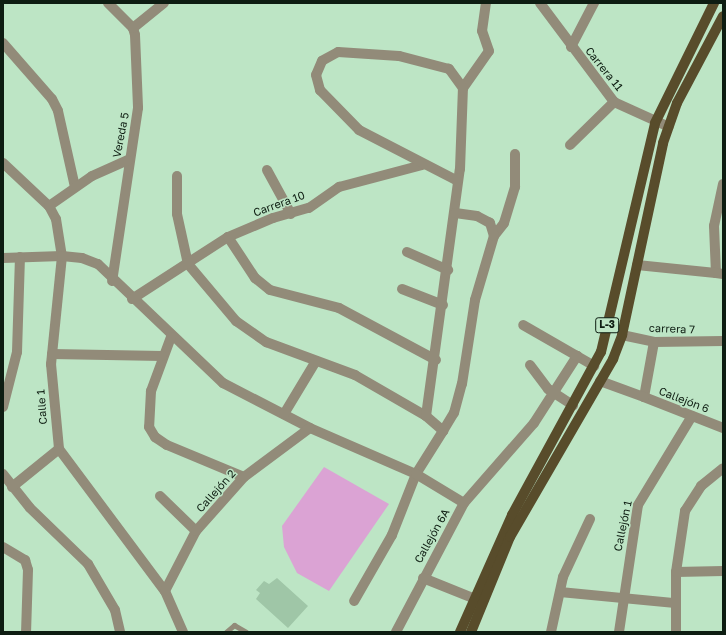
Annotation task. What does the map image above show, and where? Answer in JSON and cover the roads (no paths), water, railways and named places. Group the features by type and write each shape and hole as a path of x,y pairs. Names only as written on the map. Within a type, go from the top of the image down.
{"main road":[{"name":"L-3","path":"460,632 473,598 512,515 601,352 655,123 714,3"},
{"name":"L-3","path":"471,632 510,537 600,381 622,335 669,127 677,103 723,16"}],"street":[{"path":"108,3 133,28 164,3"},
{"path":"426,416 436,360 455,213 458,181 462,88 489,51 482,31 486,3"},
{"name":"Carrera 11","path":"540,3 571,47 614,102 655,123 669,127"},
{"path":"571,47 594,3"},
{"name":"Vereda 5","path":"112,281 128,160 138,108 133,28"},
{"path":"3,43 55,105 75,187"},
{"path":"458,181 422,165 359,130 331,105 316,83 319,66 338,52 399,56 449,69 462,88"},
{"path":"570,145 614,102"},
{"path":"354,601 392,535 416,474 454,413 462,384 475,300 494,236 504,223 515,187 516,154"},
{"path":"49,206 75,187 128,160"},
{"name":"Calle 1","path":"3,163 49,206 56,219 62,256 52,354 58,449"},
{"name":"Carrera 10","path":"132,299 228,237 273,218 309,208 339,187 422,165"},
{"path":"267,170 291,214"},
{"path":"178,176 177,214 188,264 236,321 266,342 356,375 426,416 443,431"},
{"path":"637,265 719,274 714,226 723,184"},
{"path":"455,213 477,216 490,223 494,236"},
{"path":"228,237 255,278 270,290 338,308 436,360"},
{"path":"407,252 448,270"},
{"name":"Callejón 6A","path":"3,258 62,256 82,258 98,264 112,281 171,337 223,383 310,428 416,474 464,503 423,578 396,632"},
{"path":"3,406 17,352 20,257"},
{"path":"402,288 443,305"},
{"path":"522,325 594,366"},
{"name":"carrera 7","path":"622,335 654,342 723,341"},
{"path":"171,337 162,356 147,410 154,437 244,477"},
{"name":"Callejón 6","path":"654,342 644,397 723,428"},
{"path":"52,354 162,356"},
{"path":"464,503 512,451 554,393 577,356"},
{"path":"284,414 316,361"},
{"path":"530,365 554,393 573,405"},
{"path":"600,381 644,397"},
{"name":"Callejón 1","path":"619,632 638,505 692,416"},
{"name":"Callejón 2","path":"165,591 196,531 244,477 310,428"},
{"path":"12,487 58,449 165,591 184,632"},
{"path":"676,632 676,572 688,506 700,486 723,468"},
{"path":"3,474 12,487 88,564 115,610 120,632"},
{"path":"160,496 196,531"},
{"path":"552,632 560,592 568,564 590,519"},
{"path":"3,547 25,560 28,570 26,632"},
{"path":"676,572 723,571"},
{"path":"423,578 473,598"},
{"path":"560,592 675,603"}],"lane":[{"path":"226,632 234,625 246,632"}]}
